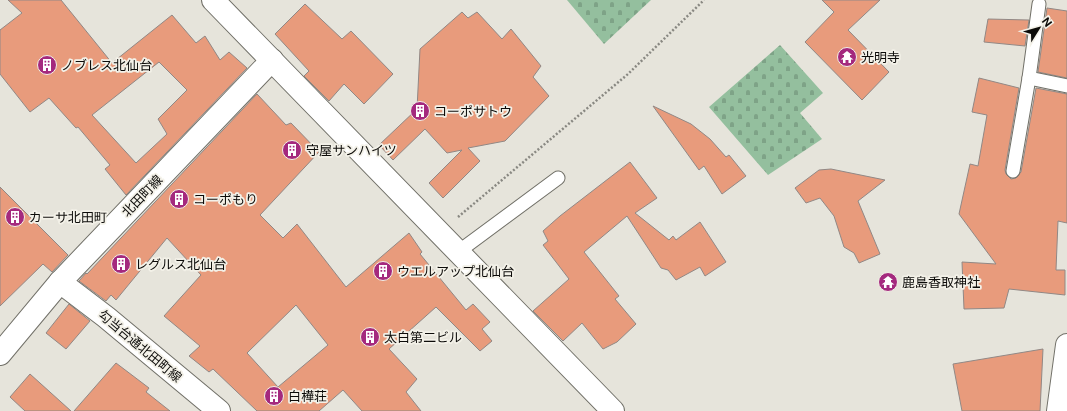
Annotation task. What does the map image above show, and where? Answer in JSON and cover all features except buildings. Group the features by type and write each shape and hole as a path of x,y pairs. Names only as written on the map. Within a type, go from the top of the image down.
{"street":[{"path":"214,0 613,411"},
{"name":"北田町線","path":"0,354 60,282 272,60"},
{"name":"勾当台通北田町線","path":"60,282 106,317 219,411"},
{"path":"1058,411 1067,345"}],"lane":[{"path":"1013,170 1029,78 1039,4"},
{"path":"1029,78 1067,86"},
{"path":"458,252 558,178"}],"path":[{"path":"440,233 628,74 704,0"}],"green space":[{"path":"567,0 651,0 604,44"},
{"path":"780,45 823,93 800,113 822,139 768,175 709,107"}],"place":[{"name":"光明寺","path":"847,57"},
{"name":"ノブレス北仙台","path":"47,65"},
{"name":"コーポサトウ","path":"420,111"},
{"name":"守屋サンハイツ","path":"292,150"},
{"name":"コーポもり","path":"179,199"},
{"name":"カーサ北田町","path":"15,217"},
{"name":"レグルス北仙台","path":"121,264"},
{"name":"ウエルアップ北仙台","path":"383,271"},
{"name":"鹿島香取神社","path":"888,282"},
{"name":"太白第二ビル","path":"370,337"},
{"name":"白樺荘","path":"274,396"}]}
